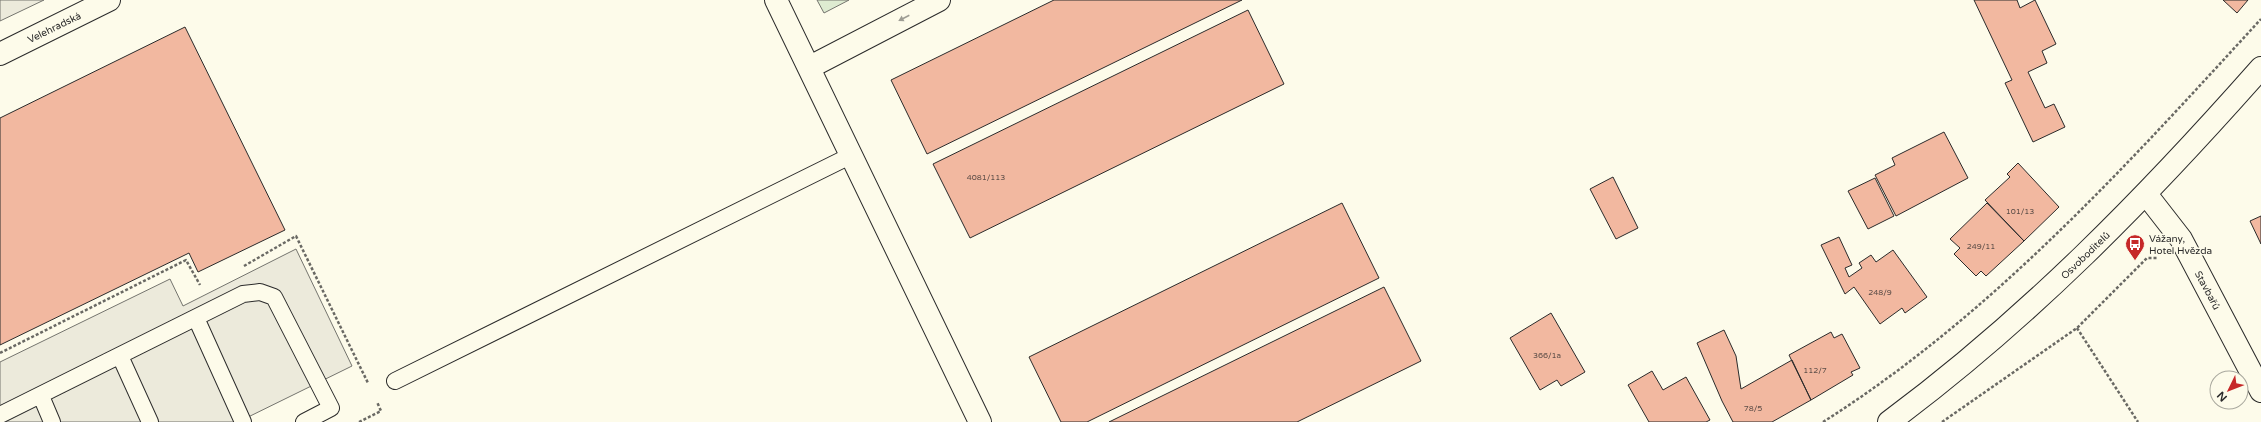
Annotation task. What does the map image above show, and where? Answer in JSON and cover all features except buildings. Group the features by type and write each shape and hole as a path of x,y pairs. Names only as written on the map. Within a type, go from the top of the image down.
{"street":[{"name":"Velehradská","path":"0,54 109,0"},
{"path":"776,0 810,67 980,422"},
{"path":"810,67 939,0"},
{"name":"Osvoboditelů","path":"1889,422 2018,318 2065,275 2182,157 2261,68"},
{"name":"Stavbařů","path":"2146,194 2181,239 2261,391"}],"lane":[{"path":"395,381 852,155"},
{"path":"0,415 41,396 243,294 260,292 274,297 331,408 304,422"},
{"path":"196,318 243,422"},
{"path":"120,356 150,422"},
{"path":"41,396 52,422"}],"path":[{"path":"1823,422 1900,370 2000,288 2085,204 2261,19"},
{"path":"242,266 296,236 370,388"},
{"path":"1942,422 2077,328 2147,258"},
{"path":"0,353 186,260 202,288"},
{"path":"2077,328 2138,422"},
{"path":"359,422 382,411 376,400"}],"green space":[{"path":"817,0 849,0 824,13"}],"shaded area":[{"path":"0,0 44,0 0,21"},
{"path":"296,249 352,366 238,422 0,422 0,362 170,279 183,306"}],"place":[{"name":"Vážany, Hotel Hvězda","path":"2135,261"}]}
